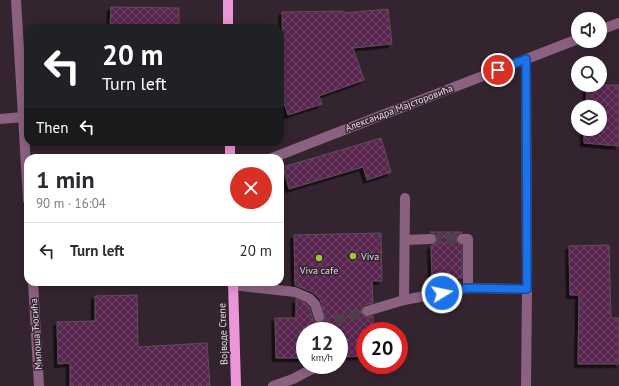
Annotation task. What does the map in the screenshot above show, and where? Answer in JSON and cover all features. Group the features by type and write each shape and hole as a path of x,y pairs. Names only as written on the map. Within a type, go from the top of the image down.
{"main road":[{"path":"228,0 228,24"},
{"name":"Војводе Степе","path":"233,286 236,386"}],"street":[{"path":"16,0 24,134"},
{"path":"607,27 619,23"},
{"name":"Александра Мајсторовића","path":"282,154 571,42"},
{"path":"526,59 526,386"},
{"path":"0,119 23,117"},
{"path":"404,300 405,198"},
{"path":"462,239 468,239 468,288"},
{"path":"405,240 431,240"},
{"name":"Милоша Ћосића","path":"33,286 39,386"},
{"path":"254,286 295,292 309,298 315,304 319,317"},
{"path":"368,311 404,300 468,288 527,289"},
{"path":"273,386 303,374"}],"building":[{"path":"111,7 179,8 179,24 110,24"},
{"path":"388,9 392,44 353,48 364,80 319,96 322,104 288,115 284,103 284,24 282,24 282,12 344,11 344,13"},
{"path":"607,85 619,85 619,146 584,143 584,136 607,136 607,100 586,100 587,92 607,92"},
{"path":"381,138 391,172 367,180 363,167 289,189 284,167"},
{"path":"430,232 462,232 457,235 456,239 457,243 462,245 462,278 432,279 431,246 435,244 437,239 434,233"},
{"path":"381,233 382,281 372,281 373,303 365,305 361,310 362,315 365,317 373,316 373,322 356,322 356,356 348,357 348,322 322,322 325,318 320,299 312,292 295,285 294,235"},
{"path":"609,245 611,318 619,318 619,364 578,364 579,295 570,295 569,246"},
{"path":"137,295 138,347 207,343 210,386 70,386 70,363 58,364 57,322 95,321 95,296"},
{"path":"296,299 305,303 309,307 315,322 296,322 296,358 276,358 275,318 296,318"}],"tunnel":[{"path":"431,239 462,239"},
{"path":"328,322 367,311"}],"place":[{"name":"Viva","path":"353,256"},
{"name":"Viva cafe","path":"319,258"}],"route":[{"path":"442,293 468,288 527,289 526,59 498,70"}]}
